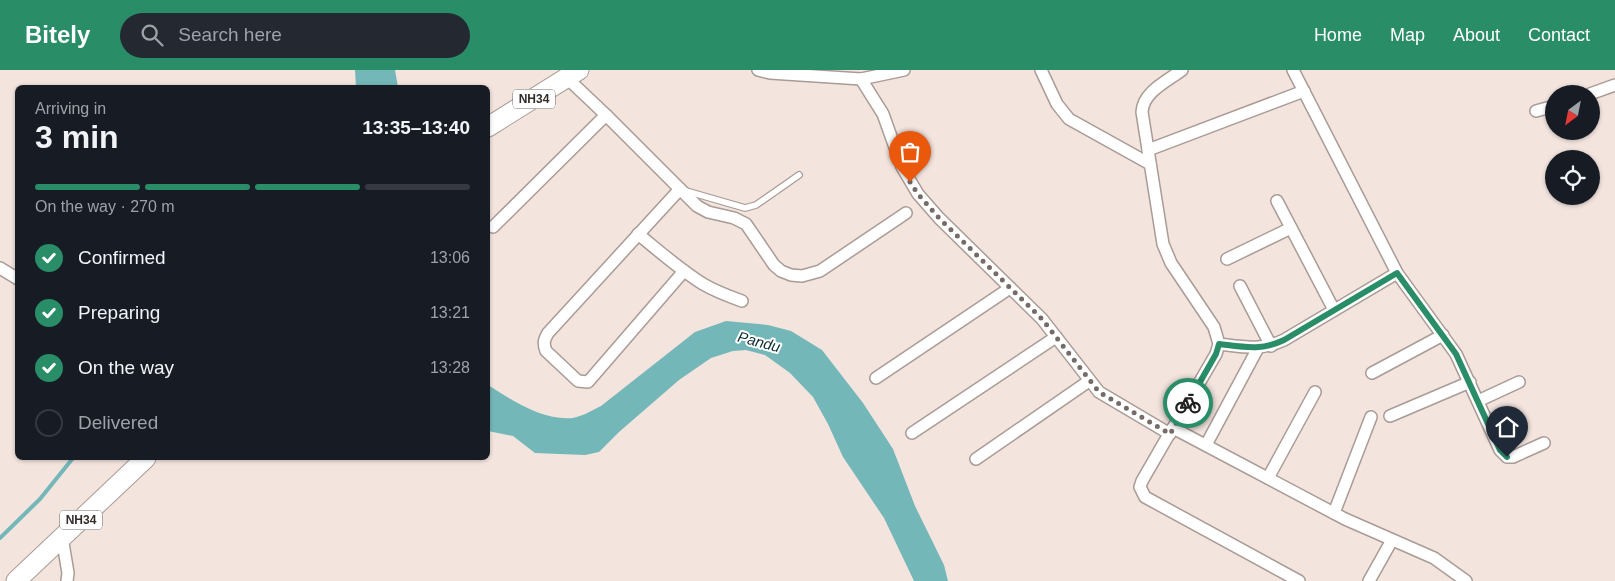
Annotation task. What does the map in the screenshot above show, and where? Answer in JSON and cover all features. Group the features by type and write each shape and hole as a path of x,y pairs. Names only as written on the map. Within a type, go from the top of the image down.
{"highway":[{"name":"NH34","path":"490,126 573,74"},
{"name":"NH34","path":"16,581 144,460"}],"street":[{"path":"758,70 770,73 861,79 904,70"},
{"path":"1041,70 1057,104 1069,119 1150,164"},
{"path":"1182,70 1153,91 1142,104 1142,112 1160,233 1167,254 1214,327 1219,344 1216,354 1142,481 1140,488 1145,497 1299,581"},
{"path":"1293,70 1397,273 1456,354 1504,455 1513,457 1544,443"},
{"path":"573,74 606,115 702,210 734,218 746,224 774,265 781,271 791,275 802,276 820,271 906,213"},
{"path":"861,79 883,114 902,167 918,194 939,218 1042,319 1089,381 1107,398 1172,431 1206,445 1334,513 1434,558 1466,581"},
{"path":"1600,90 1615,85"},
{"path":"1148,150 1304,91"},
{"path":"1536,112 1545,109"},
{"path":"494,228 606,115"},
{"path":"680,189 548,333 544,340 546,351 578,381 588,382 593,379 684,271"},
{"path":"1277,201 1334,310"},
{"path":"1228,259 1291,228"},
{"path":"638,234 684,271 718,292 742,301"},
{"path":"0,268 15,278"},
{"path":"1219,344 1258,348 1271,346 1397,273"},
{"path":"1240,286 1271,346"},
{"path":"876,378 1010,288"},
{"path":"1372,373 1443,335"},
{"path":"912,433 1056,337"},
{"path":"1206,445 1258,348"},
{"path":"976,459 1089,381"},
{"path":"1390,416 1470,382"},
{"path":"1478,402 1519,382"},
{"path":"1268,478 1315,392"},
{"path":"1334,513 1371,417"},
{"path":"62,537 68,573 66,581"},
{"path":"1369,581 1392,540"}],"lane":[{"path":"680,189 745,208 756,205 799,175"}],"water":[{"path":"355,70 395,70 398,85 356,85"},
{"name":"Pandu","path":"726,321 768,325 791,331 822,350 863,403 893,449 915,506 944,565 948,581 914,581 884,518 843,457 813,397 790,373 765,355 746,350 733,351 711,358 679,380 599,452 585,455 535,453 513,436 490,431 490,386 517,403 539,413 561,418 577,417 601,406 695,332"}],"waterway":[{"path":"0,538 40,499 71,460"}],"way so far":[{"path":"910,182 939,218 1042,319 1099,392 1170,434 1188,403"}],"route":[{"path":"1188,403 1216,354 1219,344 1258,348 1271,346 1397,273 1456,354 1500,450 1507,457"}]}
